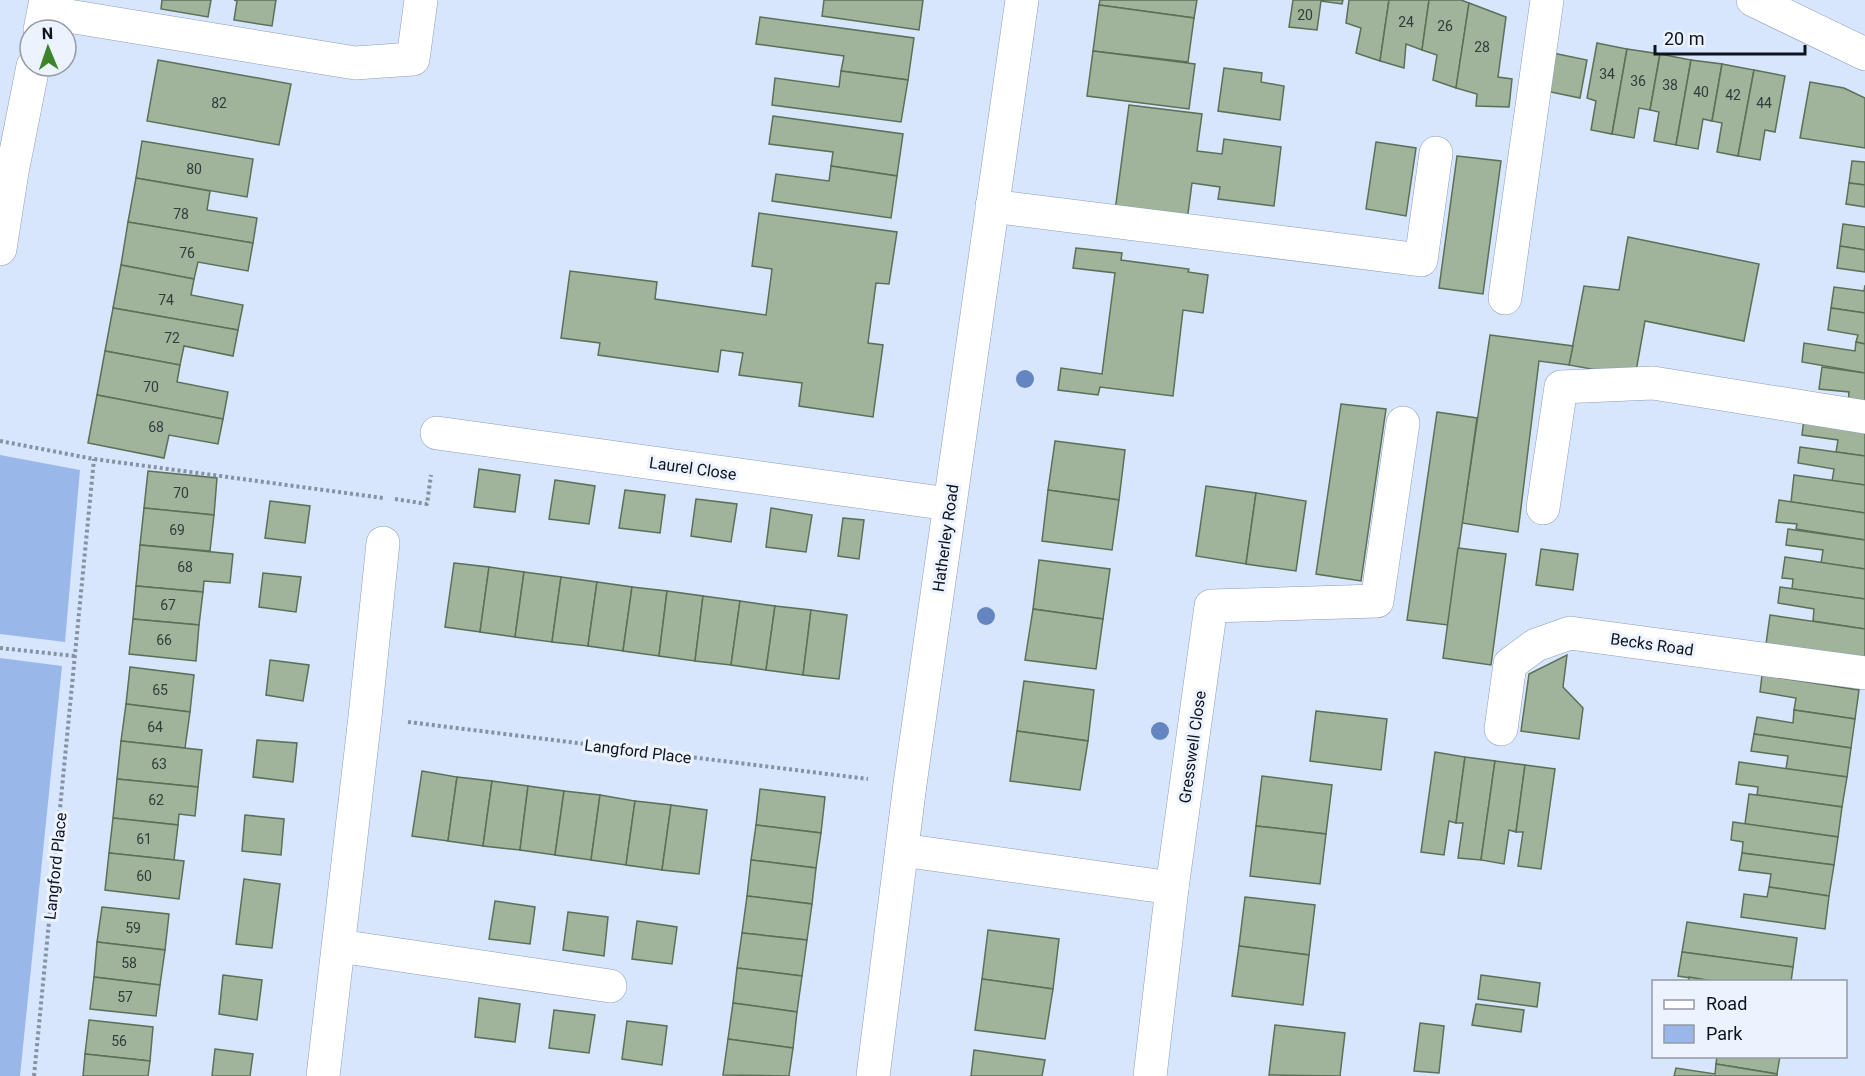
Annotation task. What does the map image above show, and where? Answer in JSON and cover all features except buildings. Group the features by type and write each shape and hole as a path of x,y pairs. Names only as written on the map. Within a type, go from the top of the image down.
{"street":[{"path":"43,14 355,63 413,58 421,0"},
{"name":"Hatherley Road","path":"873,1076 910,784 1022,0"},
{"path":"1505,298 1546,0"},
{"path":"1753,0 1865,54"},
{"path":"0,249 7,160 30,78"},
{"path":"992,206 1421,260 1436,153"},
{"path":"1543,508 1561,387 1653,384 1865,417"},
{"name":"Gresswell Close","path":"1150,1076 1172,888 1211,606 1377,601 1402,423"},
{"name":"Laurel Close","path":"437,433 949,504"},
{"path":"323,1076 366,717 383,543"},
{"name":"Becks Road","path":"1501,729 1510,664 1536,645 1570,633 1865,673"},
{"path":"902,850 1172,888"},
{"path":"339,946 610,986"}],"path":[{"path":"0,441 93,459 427,504 437,433"},
{"name":"Langford Place","path":"34,1076 93,459"},
{"path":"0,648 75,656"},
{"name":"Langford Place","path":"366,717 910,784"}],"green space":[{"path":"0,455 80,470 65,642 0,634"},
{"path":"0,658 62,666 20,1076 0,1076"}]}
